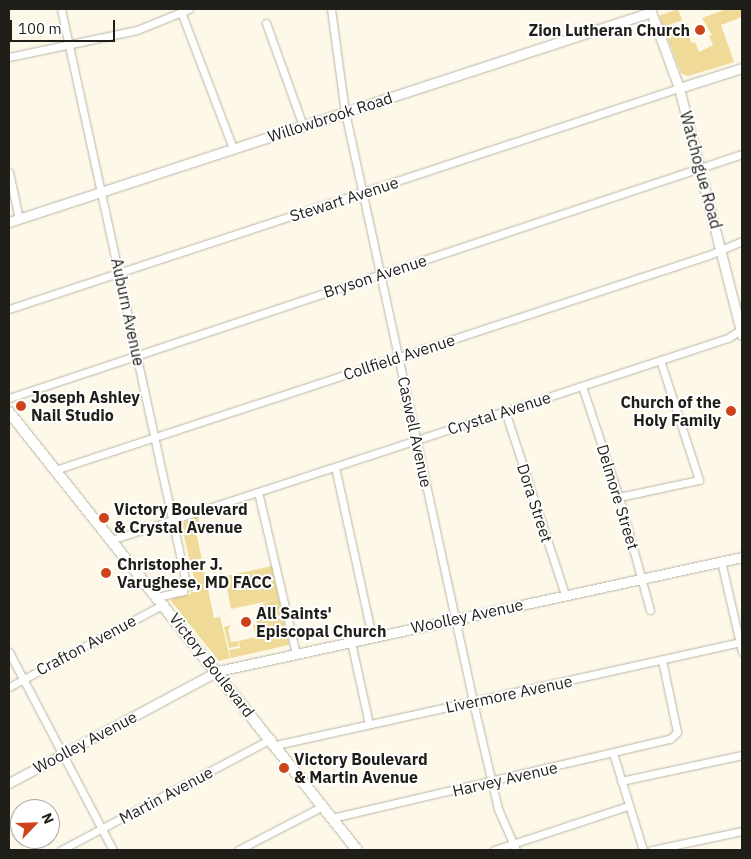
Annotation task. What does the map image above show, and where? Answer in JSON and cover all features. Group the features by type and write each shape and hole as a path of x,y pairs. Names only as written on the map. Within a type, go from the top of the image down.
{"main road":[{"name":"Victory Boulevard","path":"9,412 218,671 357,850"}],"street":[{"name":"Auburn Avenue","path":"61,9 186,583 183,590 161,601"},
{"name":"Caswell Avenue","path":"331,9 345,112 473,702 498,808 514,847"},
{"path":"9,58 137,30 185,10 233,148"},
{"name":"Willowbrook Road","path":"9,222 650,10"},
{"name":"Watchogue Road","path":"650,10 679,88 742,332"},
{"path":"266,23 303,126"},
{"path":"679,88 742,68"},
{"name":"Stewart Avenue","path":"9,309 679,88"},
{"name":"Bryson Avenue","path":"9,398 742,154"},
{"path":"9,172 19,218"},
{"name":"Collfield Avenue","path":"55,470 742,241"},
{"name":"Crystal Avenue","path":"111,540 417,441 742,332"},
{"path":"619,497 699,480 660,360"},
{"name":"Delmore Street","path":"582,386 619,497 650,610"},
{"name":"Dora Street","path":"505,411 565,595"},
{"path":"335,467 372,637"},
{"path":"258,492 296,654"},
{"name":"Woolley Avenue","path":"9,782 218,671 742,557"},
{"path":"721,561 742,652"},
{"name":"Crafton Avenue","path":"9,687 161,601"},
{"path":"350,642 369,724"},
{"name":"Livermore Avenue","path":"273,742 473,702 741,642"},
{"path":"9,652 113,850"},
{"name":"Harvey Avenue","path":"332,818 612,754 676,735 662,660"},
{"name":"Martin Avenue","path":"61,850 273,742"},
{"path":"612,754 643,850"},
{"path":"621,781 742,755"},
{"path":"238,850 322,806"},
{"path":"494,850 514,847 628,806"},
{"path":"652,850 742,831"}],"shaded area":[{"path":"678,9 682,20 663,27 659,16"},
{"path":"727,9 742,9 742,17 721,25 734,62 688,76 681,73 665,31 687,23 691,43 695,42 699,52 713,45 709,36 712,35 702,18"},
{"path":"198,516 199,522 187,527 200,524 195,527 214,618 220,617 230,658 219,661 171,601 173,597 191,594 189,585 195,583 184,536 178,525"},
{"path":"272,566 289,645 231,658 229,650 240,648 239,641 256,637 253,625 257,624 256,619 265,617 263,603 278,599 231,609 226,583 219,584 217,578"},
{"path":"231,625 228,630 231,642 238,641 239,646 229,648 224,627"}],"place":[{"name":"Zion Lutheran Church","path":"700,30"},
{"name":"Joseph Ashley Nail Studio","path":"21,406"},
{"name":"Church of the Holy Family","path":"731,411"},
{"name":"Victory Boulevard & Crystal Avenue","path":"104,518"},
{"name":"Christopher J. Varughese, MD FACC","path":"106,573"},
{"name":"All Saints' Episcopal Church","path":"246,622"},
{"name":"Victory Boulevard & Martin Avenue","path":"284,768"}]}
